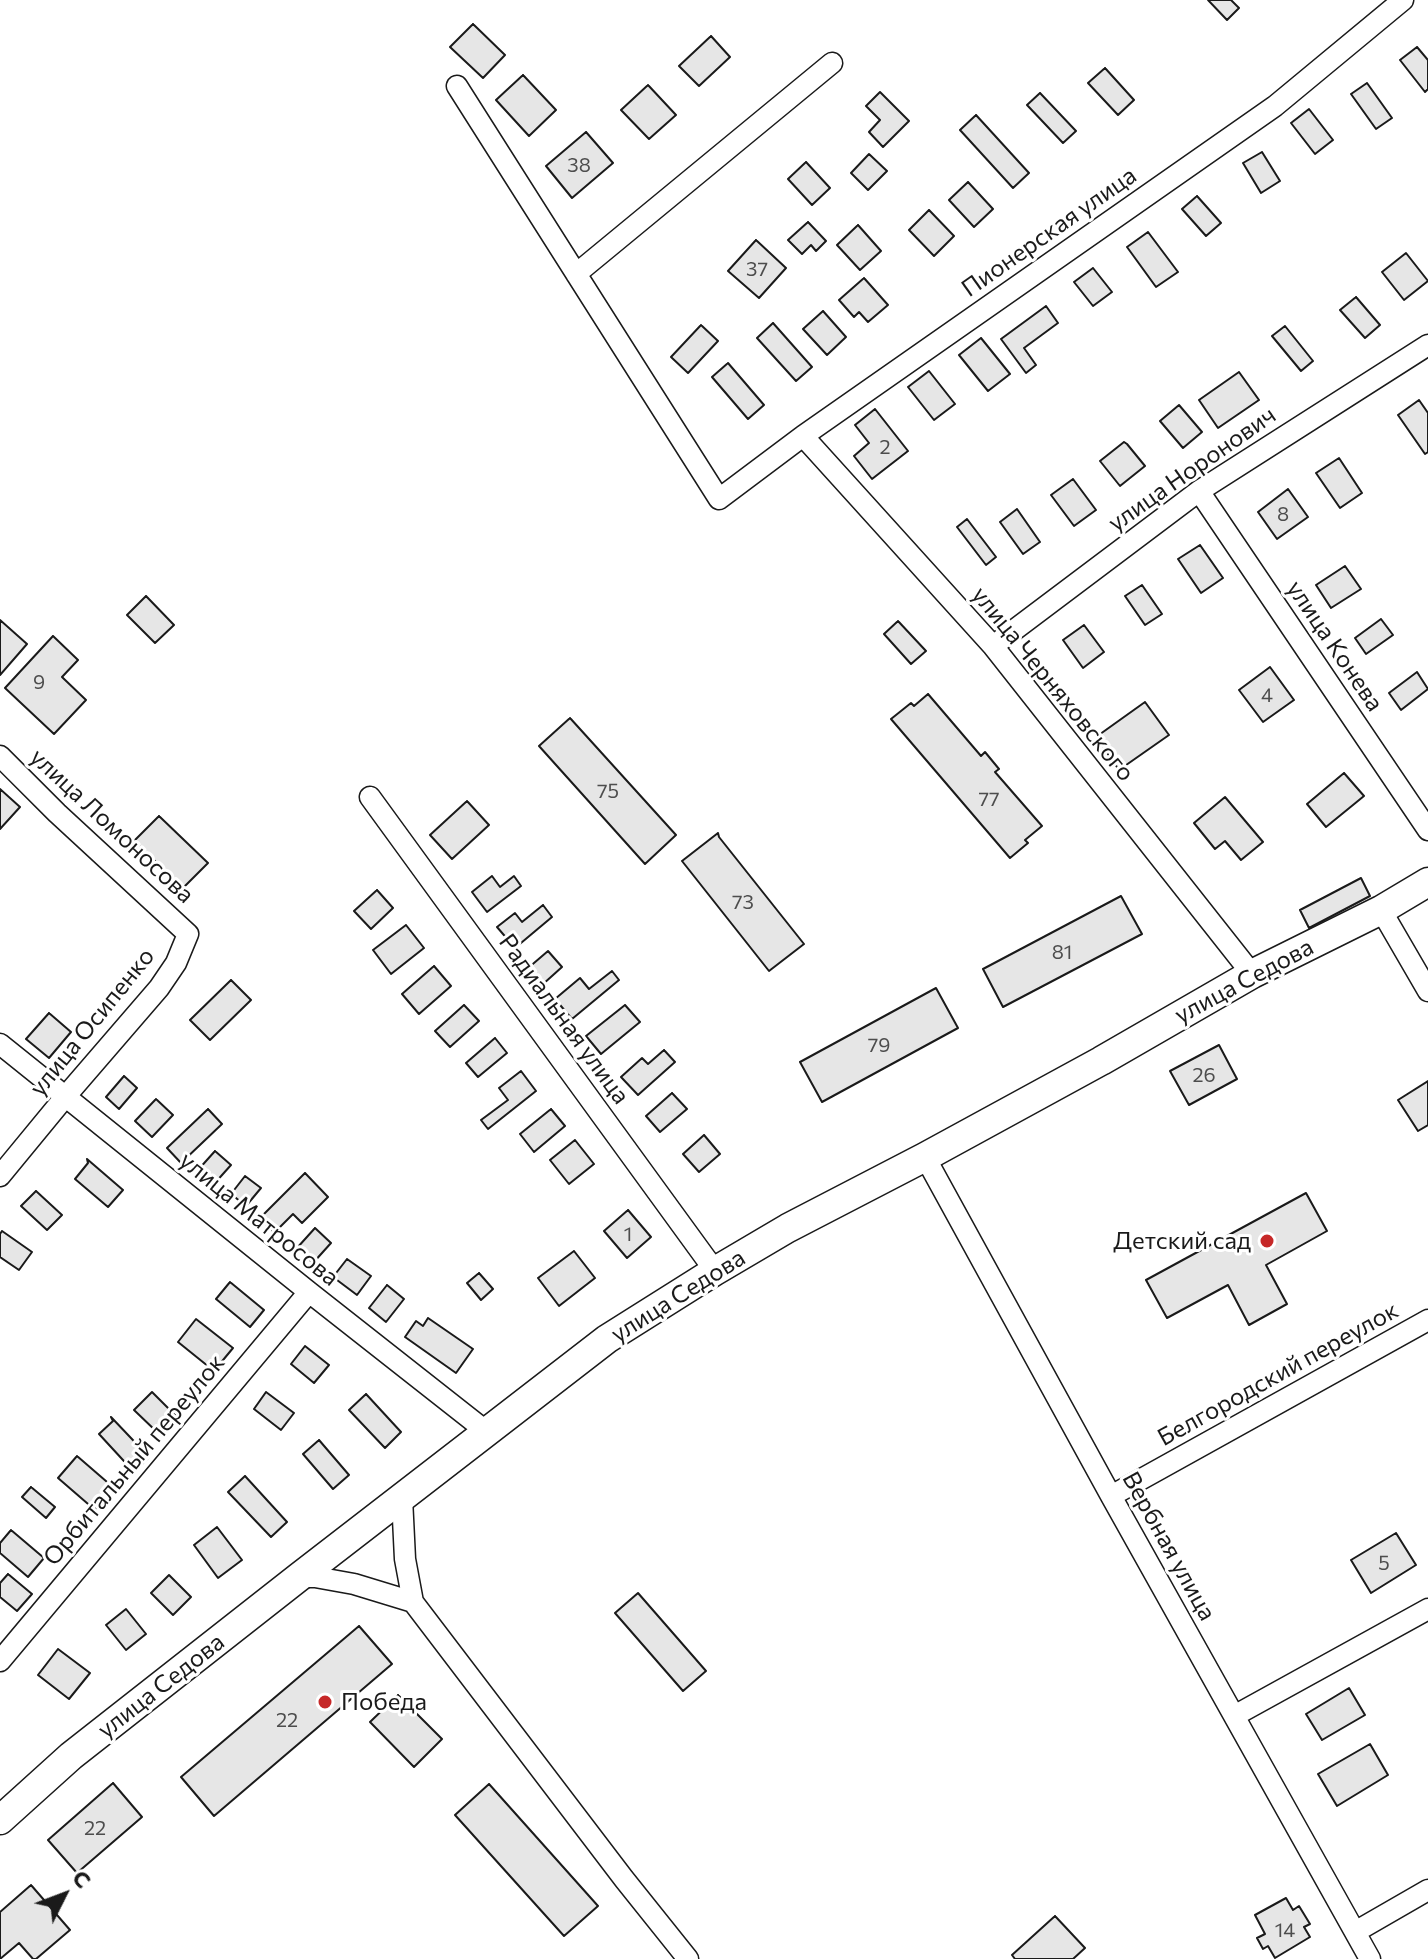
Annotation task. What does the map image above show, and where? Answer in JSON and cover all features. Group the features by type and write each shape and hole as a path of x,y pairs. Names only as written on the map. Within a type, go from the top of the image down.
{"street":[{"name":"Пионерская улица","path":"576,274 719,499 803,436 1275,106 1403,0"},
{"path":"457,86 576,274 832,63"},
{"name":"улица Норонович","path":"993,646 1199,491 1428,345"},
{"name":"улица Черняховского","path":"803,436 993,646 1252,974"},
{"name":"улица Конева","path":"1199,491 1428,830"},
{"name":"улица Ломоносова","path":"0,756 188,934"},
{"name":"Радиальная улица","path":"370,797 715,1271"},
{"name":"улица Седова","path":"0,1820 71,1756 607,1339 788,1228 1101,1061 1252,974 1381,910 1428,882"},
{"path":"1381,910 1428,991"},
{"name":"улица Осипенко","path":"0,1176 159,988 176,963 188,934"},
{"name":"улица Матросова","path":"0,1044 487,1432"},
{"name":"Вербная улица","path":"925,1157 1370,1959"},
{"name":"Орбитальный переулок","path":"0,1661 309,1292"},
{"name":"Белгородский переулок","path":"1111,1496 1428,1320"},
{"path":"402,1498 405,1559 413,1602 688,1959"},
{"path":"299,1577 354,1584 413,1602"},
{"path":"1234,1716 1428,1609"},
{"path":"1355,1932 1428,1890"}],"building":[{"path":"1208,0 1231,0 1239,8 1227,20"},
{"path":"473,24 505,55 483,78 450,47"},
{"path":"711,36 730,57 699,86 679,66"},
{"path":"1417,47 1428,60 1428,89 1425,92 1400,60"},
{"path":"1105,68 1134,100 1118,115 1088,83"},
{"path":"523,75 556,110 529,136 496,100"},
{"path":"1367,83 1392,118 1376,129 1351,94"},
{"path":"648,85 676,115 649,139 621,110"},
{"path":"880,92 909,121 883,147 869,132 880,120 866,106"},
{"path":"1040,93 1076,131 1063,143 1027,105"},
{"path":"1309,109 1333,140 1315,154 1291,123"},
{"path":"976,115 1029,173 1013,188 960,130"},
{"path":"586,132 613,163 572,198 546,166"},
{"path":"1262,152 1280,181 1261,193 1243,163"},
{"path":"869,154 887,171 868,190 851,173"},
{"path":"806,162 830,188 812,205 788,179"},
{"path":"968,182 993,209 974,227 949,200"},
{"path":"1197,196 1221,223 1206,236 1182,209"},
{"path":"929,210 954,236 934,256 909,230"},
{"path":"808,222 826,241 816,251 811,245 802,254 788,240"},
{"path":"858,225 881,251 860,270 837,245"},
{"path":"1148,232 1178,272 1156,287 1127,247"},
{"path":"756,240 786,268 759,298 728,271"},
{"path":"1406,253 1428,281 1404,300 1382,272"},
{"path":"1093,268 1112,292 1093,306 1074,282"},
{"path":"864,278 888,305 868,322 859,312 854,317 839,300"},
{"path":"1356,297 1380,325 1365,338 1340,310"},
{"path":"1046,306 1058,323 1024,348 1036,365 1026,373 1001,339"},
{"path":"823,311 846,337 827,355 803,329"},
{"path":"773,323 812,367 796,381 757,338"},
{"path":"701,325 718,341 688,373 671,357"},
{"path":"1285,326 1313,361 1301,371 1272,336"},
{"path":"981,338 1010,374 988,391 959,355"},
{"path":"728,363 764,405 748,419 712,377"},
{"path":"929,371 955,404 934,420 908,387"},
{"path":"1239,372 1259,400 1218,428 1199,400"},
{"path":"1419,400 1428,413 1428,452 1425,454 1398,415"},
{"path":"1179,405 1202,432 1183,448 1160,421"},
{"path":"875,409 908,451 872,479 854,456 869,443 855,425"},
{"path":"1124,442 1145,466 1120,486 1100,461"},
{"path":"1339,458 1362,493 1340,508 1316,473"},
{"path":"1073,479 1096,510 1074,526 1051,495"},
{"path":"1288,489 1308,517 1277,539 1258,512"},
{"path":"1017,509 1040,542 1023,554 1000,522"},
{"path":"967,519 996,557 986,565 957,527"},
{"path":"1200,545 1223,578 1201,593 1178,559"},
{"path":"1345,566 1361,589 1331,608 1316,585"},
{"path":"1142,585 1162,614 1145,625 1125,596"},
{"path":"146,596 174,625 155,643 127,615"},
{"path":"1381,619 1393,635 1366,654 1355,638"},
{"path":"0,620 27,644 0,675"},
{"path":"898,621 926,651 911,664 884,634"},
{"path":"1084,625 1104,652 1083,668 1063,640"},
{"path":"53,636 78,660 62,677 86,700 54,734 5,688"},
{"path":"1270,667 1294,700 1263,722 1239,690"},
{"path":"1417,672 1428,689 1401,710 1389,693"},
{"path":"928,694 981,756 985,752 999,769 995,772 1042,826 1010,858 891,719"},
{"path":"1145,702 1169,735 1119,770 1096,737"},
{"path":"570,718 676,835 645,864 539,746"},
{"path":"1344,773 1364,796 1326,827 1307,804"},
{"path":"0,789 20,807 0,829"},
{"path":"1225,797 1263,842 1241,860 1225,841 1215,849 1194,823"},
{"path":"467,801 489,825 452,859 430,835"},
{"path":"159,816 208,863 183,888 134,841"},
{"path":"718,833 804,944 769,971 682,861"},
{"path":"492,876 500,887 514,876 521,886 487,912 472,892"},
{"path":"1361,878 1370,896 1309,928 1300,910"},
{"path":"377,890 393,908 371,929 354,911"},
{"path":"1121,896 1142,934 1003,1007 983,969"},
{"path":"543,905 552,917 515,948 497,927 515,913 522,922"},
{"path":"406,925 424,948 391,974 373,950"},
{"path":"548,951 562,967 542,985 527,969"},
{"path":"434,966 451,986 419,1014 402,994"},
{"path":"612,971 619,980 572,1019 555,999 580,978 589,989"},
{"path":"231,980 251,1000 210,1040 190,1020"},
{"path":"936,988 958,1028 822,1102 800,1062"},
{"path":"464,1005 479,1021 450,1047 435,1031"},
{"path":"625,1005 640,1022 601,1054 586,1036"},
{"path":"49,1013 71,1032 49,1058 26,1039"},
{"path":"495,1038 507,1053 478,1077 466,1063"},
{"path":"1219,1045 1237,1079 1189,1105 1170,1071"},
{"path":"664,1050 675,1062 638,1095 621,1077 642,1058 648,1064"},
{"path":"521,1071 536,1091 488,1129 481,1120 508,1100 499,1088"},
{"path":"124,1076 137,1088 119,1109 106,1097"},
{"path":"1428,1081 1428,1125 1418,1131 1398,1100"},
{"path":"672,1093 687,1109 660,1132 646,1116"},
{"path":"156,1099 173,1115 152,1137 135,1121"},
{"path":"208,1109 222,1124 181,1163 167,1148"},
{"path":"551,1109 565,1126 534,1152 520,1134"},
{"path":"704,1135 720,1154 699,1172 683,1154"},
{"path":"575,1140 594,1164 569,1184 550,1160"},
{"path":"215,1151 231,1165 214,1184 198,1170"},
{"path":"87,1159 123,1190 108,1207 75,1179 88,1163"},
{"path":"305,1173 328,1197 302,1223 293,1214 274,1233 260,1218"},
{"path":"245,1176 261,1188 246,1206 231,1194"},
{"path":"36,1191 62,1215 47,1230 21,1206"},
{"path":"1306,1193 1327,1231 1266,1265 1287,1304 1249,1325 1228,1285 1167,1318 1146,1280"},
{"path":"628,1210 651,1237 627,1258 604,1231"},
{"path":"315,1228 331,1243 313,1263 297,1248"},
{"path":"2,1231 32,1252 19,1270 0,1257"},
{"path":"574,1251 595,1278 559,1306 538,1278"},
{"path":"347,1259 371,1276 357,1295 333,1277"},
{"path":"479,1273 493,1289 481,1300 467,1283"},
{"path":"230,1282 264,1310 250,1327 216,1299"},
{"path":"387,1285 404,1299 386,1322 369,1308"},
{"path":"428,1318 473,1349 456,1373 405,1337 416,1321 423,1326"},
{"path":"196,1319 233,1348 214,1371 178,1342"},
{"path":"305,1346 329,1365 314,1383 291,1364"},
{"path":"152,1392 176,1416 159,1434 134,1410"},
{"path":"266,1392 294,1413 281,1430 254,1409"},
{"path":"366,1394 401,1432 385,1448 349,1410"},
{"path":"111,1417 149,1457 134,1472 99,1434 113,1421"},
{"path":"319,1440 349,1475 333,1489 303,1454"},
{"path":"77,1456 114,1488 95,1510 58,1478"},
{"path":"245,1476 287,1522 271,1537 228,1492"},
{"path":"31,1487 55,1507 46,1518 22,1497"},
{"path":"217,1527 242,1560 218,1578 194,1545"},
{"path":"11,1530 44,1558 28,1577 0,1553 0,1543"},
{"path":"1396,1533 1416,1565 1371,1593 1351,1560"},
{"path":"8,1574 32,1594 17,1611 0,1597 0,1583"},
{"path":"169,1575 191,1597 173,1615 151,1593"},
{"path":"638,1593 706,1671 683,1691 615,1613"},
{"path":"126,1609 146,1634 126,1650 106,1625"},
{"path":"359,1626 392,1664 214,1816 181,1777"},
{"path":"58,1649 90,1673 69,1699 38,1675"},
{"path":"1349,1688 1365,1715 1322,1740 1306,1714"},
{"path":"398,1695 442,1739 414,1767 370,1722"},
{"path":"1370,1744 1388,1775 1337,1806 1318,1774"},
{"path":"113,1783 142,1817 77,1873 48,1840"},
{"path":"489,1784 598,1906 564,1936 455,1815"},
{"path":"31,1885 70,1930 36,1959 19,1943 0,1959 0,1912"},
{"path":"1286,1898 1293,1910 1299,1906 1310,1924 1304,1927 1310,1937 1275,1958 1268,1946 1263,1949 1257,1938 1265,1934 1255,1915"},
{"path":"1055,1916 1085,1948 1073,1959 1015,1959 1012,1955"}],"place":[{"name":"Детский сад","path":"1267,1241"},
{"name":"Победа","path":"325,1702"}]}
